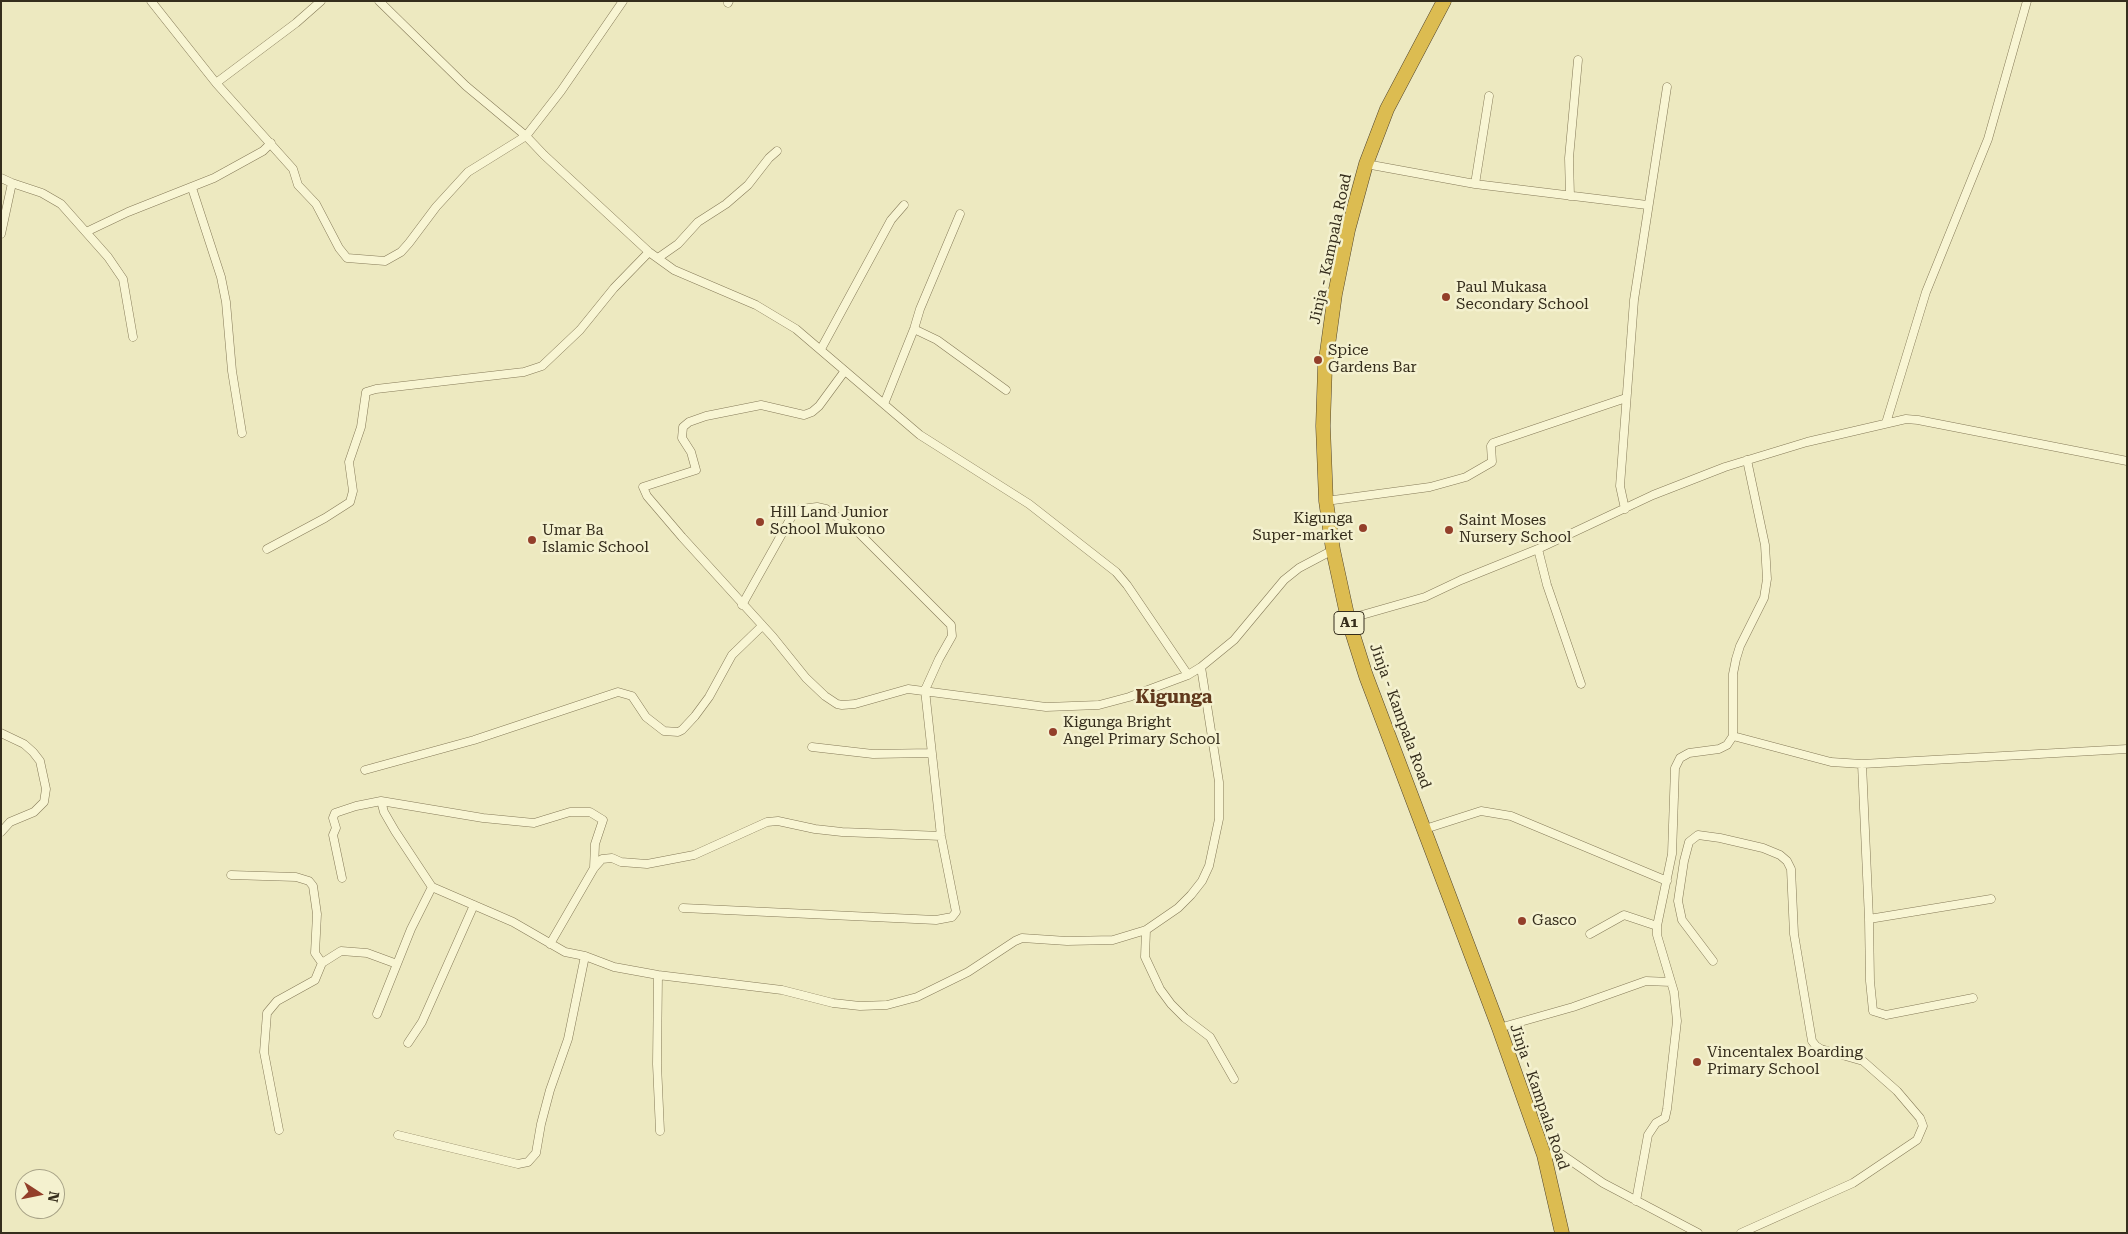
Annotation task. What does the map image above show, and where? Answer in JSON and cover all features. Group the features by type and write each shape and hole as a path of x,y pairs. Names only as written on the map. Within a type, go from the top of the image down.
{"highway":[{"name":"Jinja - Kampala Road","path":"1444,1 1387,109 1366,164 1348,230 1335,294 1325,367 1323,426 1326,501 1333,550 1348,619 1366,676 1499,1028 1544,1155 1562,1233"}],"street":[{"path":"151,1 216,83 294,169 298,184 316,204 339,248 347,258 385,262 401,252 410,243 436,207 468,172 526,136 561,91 622,2"},
{"path":"216,83 296,23 321,1"},
{"path":"379,1 466,86 526,136 649,252 674,270 738,296 764,309 796,329 920,435 1029,504 1116,572 1127,585 1188,675"},
{"path":"1886,424 1926,292 1988,140 2027,1"},
{"path":"1570,196 1569,158 1578,60"},
{"path":"1625,509 1620,486 1634,300 1643,254 1648,205 1667,87"},
{"path":"1475,184 1489,96"},
{"path":"86,232 128,212 192,188 247,161 263,151 271,143"},
{"path":"658,258 678,244 698,222 726,204 748,185 768,158 777,151"},
{"path":"1366,164 1475,184 1648,205"},
{"path":"1,178 51,198 61,204 108,257 123,279 134,337"},
{"path":"1,234 12,183"},
{"path":"192,188 226,302 232,371 242,433"},
{"path":"821,349 891,220 904,206"},
{"path":"884,404 920,309 960,214"},
{"path":"267,550 350,502 353,491 349,462 361,427 366,392 376,389 524,372 542,366 580,330 614,288 649,252"},
{"path":"914,329 937,340 1006,390"},
{"path":"844,372 819,406 804,416 761,405 706,416 689,422 683,427 682,438 691,452 696,470 644,487 647,496 806,678 825,696 837,704 855,704 908,689 1046,707 1099,705 1129,698 1188,675 1201,667 1234,640 1284,580 1298,568 1333,550"},
{"path":"1326,501 1430,487 1466,477 1492,462 1491,446 1493,443 1626,398"},
{"path":"1348,619 1425,598 1461,580 1538,549 1653,495 1747,460 1807,442 1906,419 2127,461"},
{"path":"1636,1201 1648,1135 1656,1123 1665,1118 1668,1109 1677,1021 1676,1002 1661,953 1657,926 1672,854 1675,768 1680,758 1689,753 1719,749 1727,745 1733,736 1733,674 1736,659 1740,646 1764,598 1766,579 1765,545 1747,460"},
{"path":"683,908 927,920 952,917 956,912 941,836 925,690 952,636 951,625 858,532 826,509 808,507 800,509 793,514 742,605"},
{"path":"1538,549 1547,585 1581,684"},
{"path":"365,770 474,740 618,692 632,696 646,717 664,731 678,732 695,716 709,697 732,655 762,626"},
{"path":"381,802 384,812 395,831 432,887 513,922 565,952 585,956 614,967 658,975 782,990 833,1003 860,1006 887,1004 917,997 946,984 1022,938 1067,941 1113,940 1146,930 1178,908 1191,896 1209,866 1219,819 1219,782 1201,667"},
{"path":"1,733 24,744 33,752 40,761 46,789 44,802 34,812 10,822 1,832"},
{"path":"1733,736 1831,762 1862,764 2127,749"},
{"path":"812,747 873,754 931,753"},
{"path":"1862,764 1870,981 1873,1011 1886,1015 1973,998"},
{"path":"342,878 333,834 336,828 333,818 335,813 356,806 381,802 483,818 534,823 570,812 590,812 603,820 595,844 594,868"},
{"path":"1425,829 1481,811 1511,816 1667,881"},
{"path":"550,944 594,868 602,859 612,858 621,862 647,864 694,855 760,825 778,820 842,832 941,836"},
{"path":"1713,961 1682,920 1678,901 1684,861 1690,842 1698,835 1763,848 1780,855 1787,861 1791,869 1794,934 1812,1040 1821,1049 1863,1061 1897,1091 1920,1118 1923,1126 1917,1140 1853,1183 1741,1233"},
{"path":"231,875 296,877 310,880 313,886 317,914 315,953 322,962"},
{"path":"378,1014 411,929 432,887"},
{"path":"1869,919 1991,899"},
{"path":"408,1043 422,1022 474,905"},
{"path":"1590,934 1624,915 1657,926"},
{"path":"1146,930 1145,957 1160,989 1185,1018 1210,1036 1234,1079"},
{"path":"279,1130 264,1052 267,1013 277,1001 315,980 322,962 341,951 366,953 397,964"},
{"path":"398,1135 518,1164 528,1162 536,1153 550,1090 568,1039 585,956"},
{"path":"658,975 657,1064 660,1131"},
{"path":"1499,1028 1573,1007 1646,981 1671,982"},
{"path":"1544,1155 1561,1154 1603,1183 1698,1233"}],"place":[{"name":"Paul Mukasa Secondary School","path":"1446,297"},
{"name":"Spice Gardens Bar","path":"1318,360"},
{"name":"Hill Land Junior School Mukono","path":"760,522"},
{"name":"Kigunga Super-market","path":"1363,528"},
{"name":"Saint Moses Nursery School","path":"1449,530"},
{"name":"Umar Ba Islamic School","path":"532,540"},
{"name":"Kigunga Bright Angel Primary School","path":"1053,732"},
{"name":"Gasco","path":"1522,921"},
{"name":"Vincentalex Boarding Primary School","path":"1697,1062"}],"district":[{"name":"Kigunga","path":"1174,698"}]}
